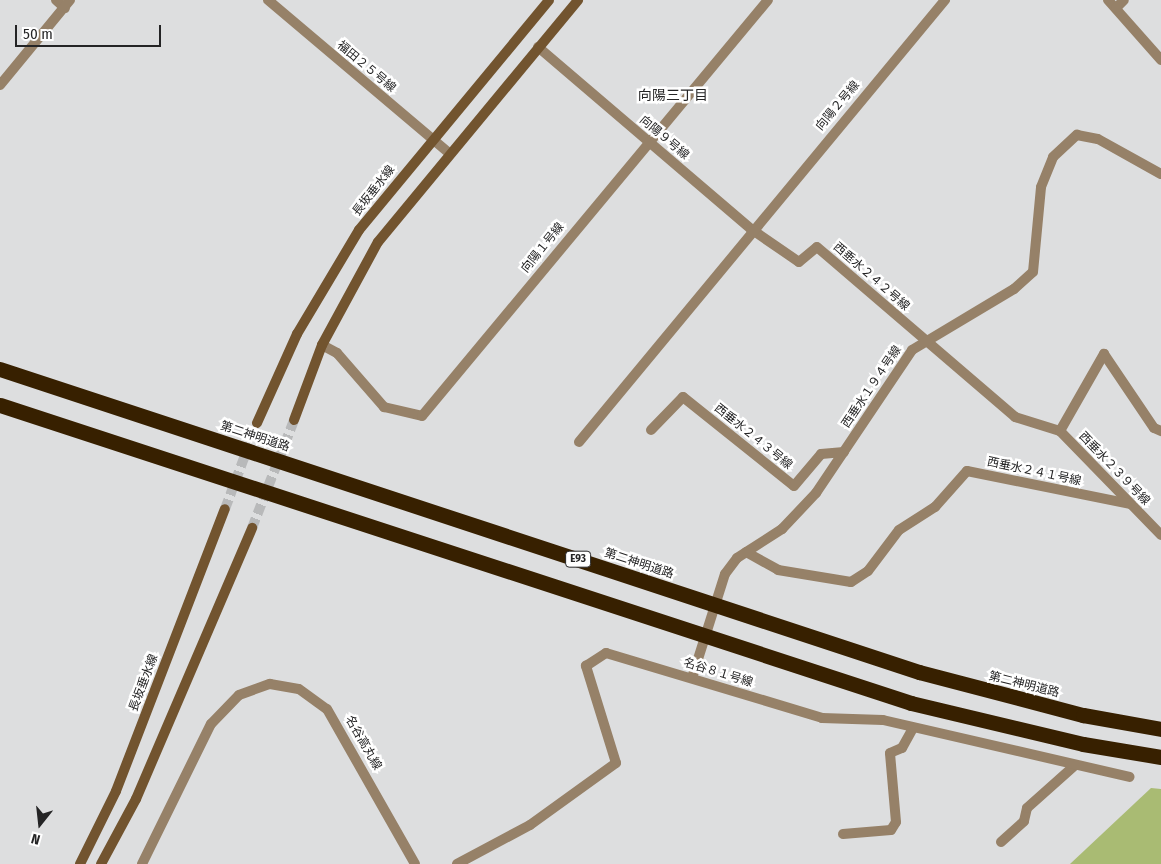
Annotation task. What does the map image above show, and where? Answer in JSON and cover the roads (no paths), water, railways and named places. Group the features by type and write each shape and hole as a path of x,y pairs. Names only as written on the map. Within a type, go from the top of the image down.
{"highway":[{"name":"第二神明道路","path":"0,368 919,672 1083,715 1161,729"},
{"path":"0,405 901,700 1011,728 1161,757"}],"main road":[{"name":"長坂垂水線","path":"257,423 325,283 359,230 431,139 549,0"},
{"path":"294,420 322,345 378,242 449,153 578,0"},
{"name":"長坂垂水線","path":"80,864 116,791 225,508"},
{"path":"101,864 139,791 252,528"}],"street":[{"path":"0,85 67,4 56,0"},
{"name":"福田２５号線","path":"268,0 449,153"},
{"name":"向陽１号線","path":"322,345 337,353 384,407 422,416 648,141 768,0"},
{"name":"向陽２号線","path":"579,442 751,229 945,0"},
{"path":"1108,0 1161,60"},
{"path":"1116,8 1124,0"},
{"name":"向陽９号線","path":"538,47 751,229"},
{"name":"西垂水１９４号線","path":"693,673 725,574 746,552 782,529 816,493 912,350 1014,289 1033,272 1041,187 1053,157 1077,135 1098,139 1161,174"},
{"name":"西垂水２４２号線","path":"751,229 798,262 817,248 926,341"},
{"name":"西垂水２３９号線","path":"926,341 1015,417 1060,431 1161,535"},
{"path":"1060,431 1104,354 1154,428 1161,431"},
{"name":"西垂水２４３号線","path":"650,430 683,397 794,486 822,454 844,452"},
{"name":"西垂水２４１号線","path":"746,552 757,563 778,570 851,582 868,571 899,530 935,507 968,471 1130,504"},
{"name":"名谷８１号線","path":"457,864 530,825 616,763 586,666 606,653 693,673 822,718 883,720 1073,766 1130,777"},
{"name":"名谷高丸線","path":"142,864 211,724 239,695 270,684 299,689 327,709 415,864"},
{"path":"844,834 891,830 896,822 890,753 902,748 913,728"},
{"path":"1001,842 1024,820 1027,808 1073,766"}],"tunnel":[{"path":"252,528 294,420"},
{"path":"225,509 257,423"}],"district":[{"name":"向陽三丁目","path":"673,96"}]}
